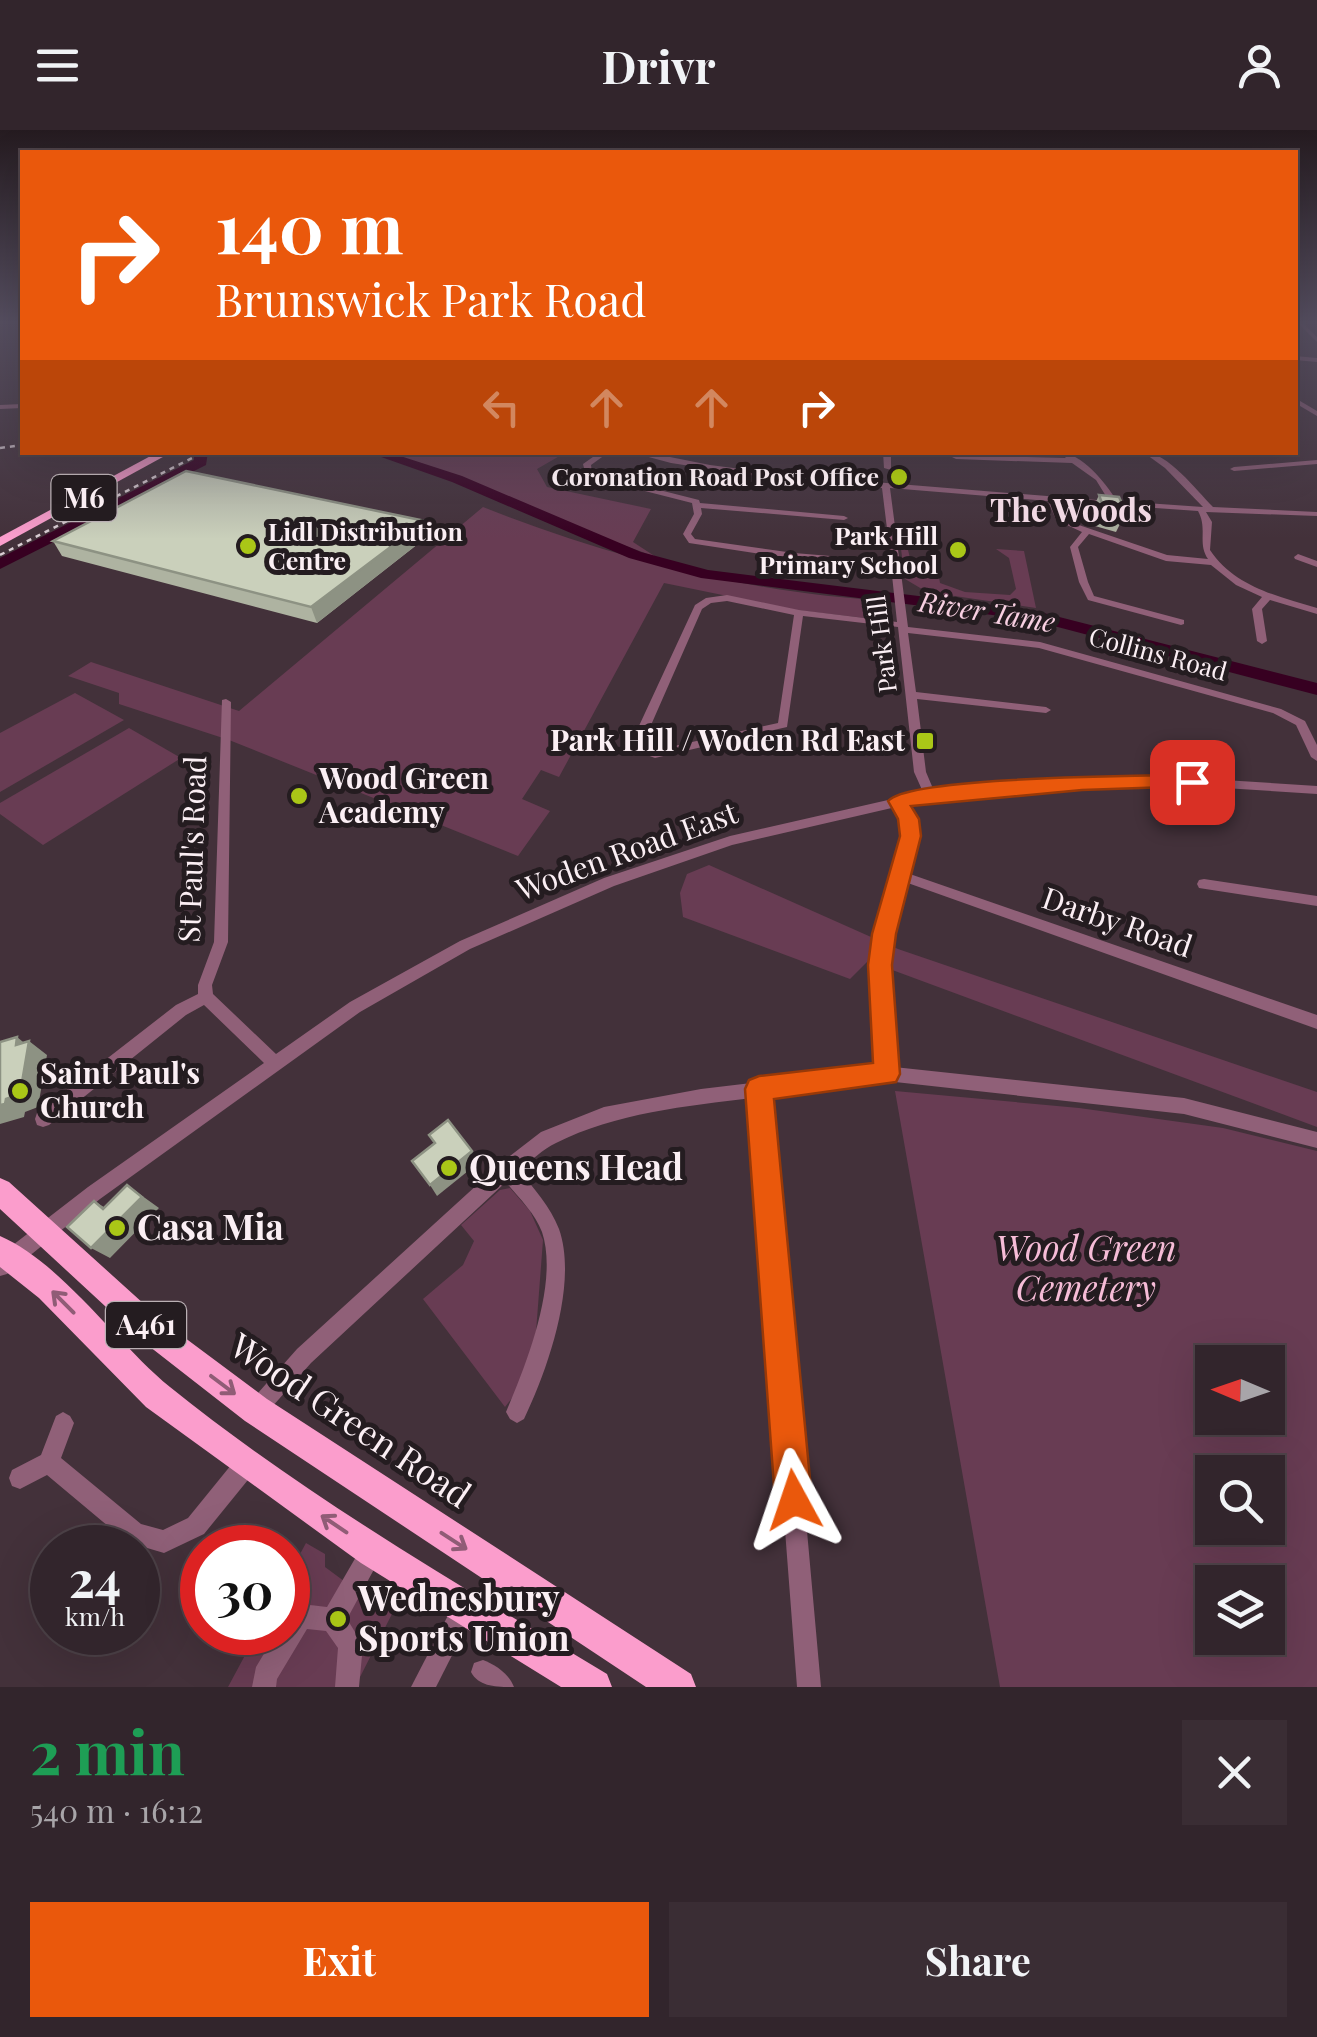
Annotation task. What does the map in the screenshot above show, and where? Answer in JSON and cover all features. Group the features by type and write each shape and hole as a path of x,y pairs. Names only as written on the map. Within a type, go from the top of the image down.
{"highway":[{"name":"M6","path":"0,528 143,455"},
{"name":"M6","path":"0,542 161,455"},
{"name":"Wood Green Road","path":"0,1191 155,1334 256,1410 678,1687"},
{"name":"A461","path":"3,1259 49,1288 157,1396 372,1551 465,1605 587,1685"}],"street":[{"path":"1306,454 1317,461"},
{"path":"602,455 588,464 589,474 690,498 698,505 844,518"},
{"path":"650,455 752,474 886,486 1207,510 1317,514"},
{"path":"886,455 888,468"},
{"path":"1067,455 1098,479 1114,503"},
{"path":"1151,455 1168,466 1207,510 1204,543 1212,562 1236,582 1317,610"},
{"path":"956,458 1076,461"},
{"path":"1234,470 1317,461"},
{"name":"Park Hill","path":"886,486 920,772 930,795"},
{"path":"1051,498 1058,518 1087,532 1166,558 1212,562"},
{"path":"698,505 687,534 698,543 895,564"},
{"path":"1087,532 1074,547 1083,568 1084,589 1091,598 1182,622"},
{"path":"1298,557 1317,564"},
{"path":"1262,640 1258,609 1269,594"},
{"name":"Collins Road","path":"798,614 783,724 646,753 638,741 698,607 709,600 728,598 798,614 1040,645 1277,710 1301,724 1317,757"},
{"path":"910,695 1046,710"},
{"name":"St Paul's Road","path":"206,997 220,942 226,702"},
{"name":"Woden Road East","path":"3,1259 274,1062 405,977 571,896 730,841 930,795 1082,783 1155,782 1317,790"},
{"path":"886,1074 880,965 911,827 898,801"},
{"name":"Darby Road","path":"898,875 1317,1022"},
{"path":"1204,884 1317,900"},
{"path":"44,1120 181,1010 206,997 274,1062"},
{"path":"256,1410 279,1380 507,1169 548,1138 589,1120 759,1089 886,1074 1184,1106 1317,1140"},
{"path":"759,1089 809,1687"},
{"path":"507,1169 544,1218 555,1255 539,1362 517,1412"},
{"path":"20,1478 49,1462 64,1423"},
{"path":"49,1462 135,1534 164,1542 196,1526 248,1461"},
{"path":"334,1620 372,1551"},
{"path":"423,1687 465,1605"},
{"path":"264,1687 264,1676 301,1616 334,1620 351,1645 348,1687"}],"green space":[{"path":"388,455 561,455 537,469 547,487 651,509 633,542 656,557 536,513 453,475"},
{"path":"483,507 632,557 735,582 891,601 891,621 796,610 664,583 559,777 541,770 522,799 550,811 518,856 229,740 119,704 119,693 68,676 91,662 239,711"},
{"path":"901,549 908,550 910,558 936,560 940,583 965,592 1010,595 1016,589 1009,558 996,549 1024,551 1036,608 927,592 905,579"},
{"path":"75,693 124,720 0,792 0,733"},
{"path":"129,728 181,758 43,845 0,814 0,803"},
{"path":"709,865 898,949 1317,1092 1317,1127 868,961 850,979 683,917 680,893 687,874"},
{"name":"Wood Green Cemetery","path":"895,1091 1079,1108 1223,1128 1317,1151 1317,1687 1000,1687"},
{"path":"510,1188 530,1211 543,1240 536,1332 519,1389 505,1407 423,1299 463,1265 474,1241 461,1225 500,1190"},
{"name":"Wednesbury Sports Union","path":"310,1545 325,1554 325,1567 371,1601 383,1596 396,1606 355,1687 228,1687 245,1655 310,1655"}],"building":[{"name":"Lidl Distribution Centre","path":"186,471 425,521 311,607 53,541"},
{"path":"1099,495 1119,497 1126,512 1103,506"},
{"path":"17,1037 16,1045 29,1041 20,1094 0,1105 0,1042"},
{"path":"448,1120 472,1151 430,1185 412,1161 435,1143 429,1135"},
{"path":"127,1185 142,1197 91,1248 67,1227 94,1201 103,1209"}],"waterway":[{"name":"River Tame","path":"0,564 201,462 201,455"},
{"name":"River Tame","path":"382,455 457,479 635,555 707,575 1032,615 1317,689"}],"railway":[{"path":"0,448 20,445"},
{"path":"0,555 198,455"}],"place":[{"name":"Coronation Road Post Office","path":"899,477"},
{"name":"Lidl Distribution Centre","path":"248,546"},
{"name":"Park Hill Primary School","path":"958,550"},
{"name":"Park Hill / Woden Rd East","path":"925,741"},
{"name":"Wood Green Academy","path":"299,796"},
{"name":"Saint Paul's Church","path":"20,1091"},
{"name":"Queens Head","path":"449,1168"},
{"name":"Casa Mia","path":"117,1228"},
{"name":"Wednesbury Sports Union","path":"338,1619"}],"district":[{"name":"The Woods","path":"1071,511"}],"route":[{"path":"794,1500 759,1089 886,1074 880,965 898,875 911,836 911,827 898,801 967,791 1082,783 1192,782"}]}
